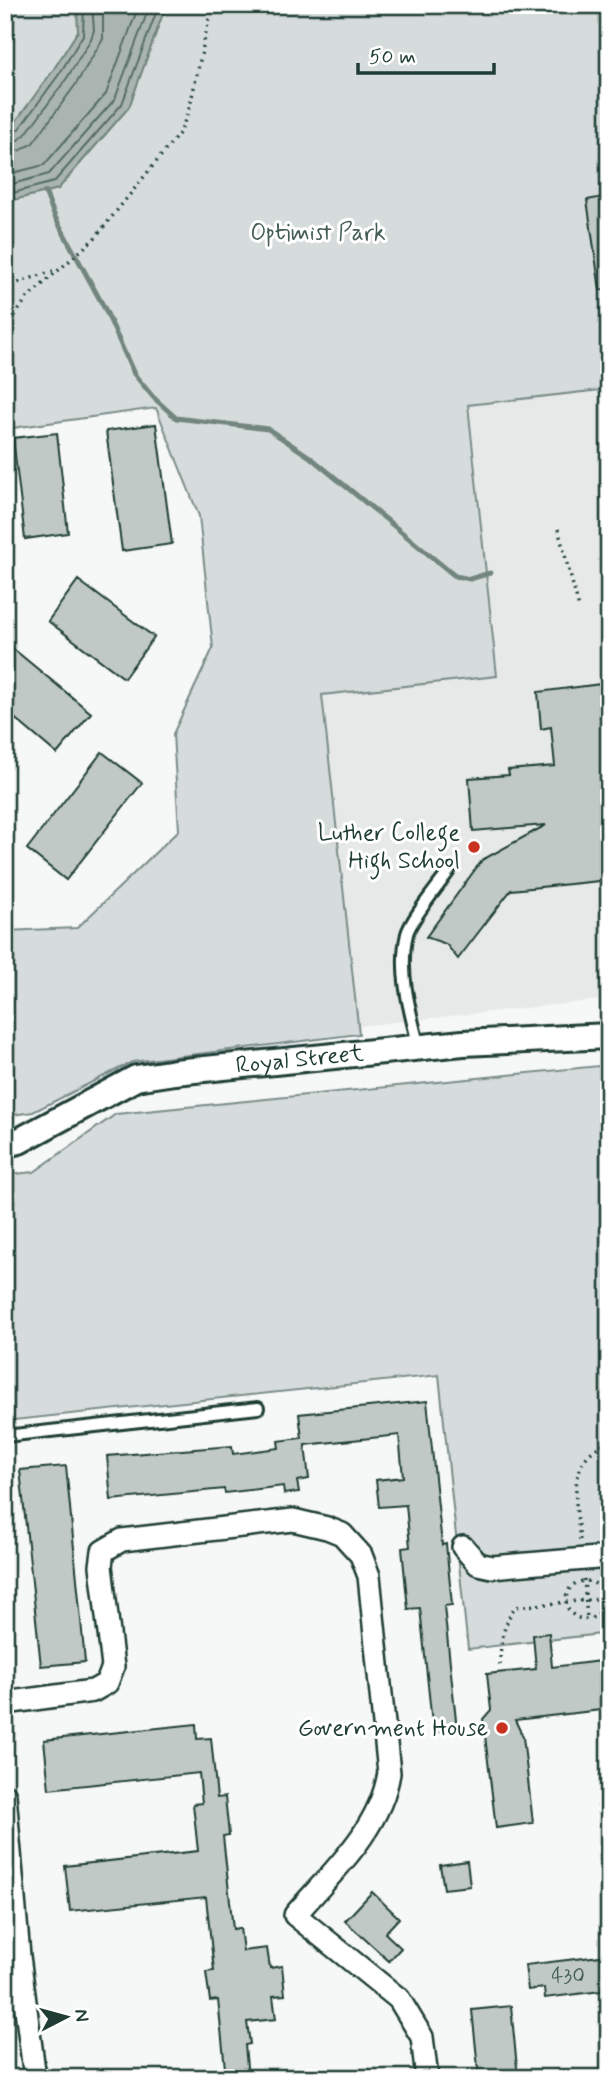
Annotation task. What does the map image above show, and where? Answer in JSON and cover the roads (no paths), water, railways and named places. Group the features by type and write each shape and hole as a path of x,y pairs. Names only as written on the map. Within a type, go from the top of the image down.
{"street":[{"name":"Royal Street","path":"5,1144 19,1142 136,1078 463,1043 609,1036"},
{"path":"5,1703 93,1691 107,1683 113,1667 101,1566 103,1550 122,1540 293,1520 342,1534 361,1555 369,1576 388,1773 383,1800 362,1836 295,1915 400,1999 422,2037 427,2078"},
{"path":"463,1547 478,1563 492,1567 609,1557"},
{"path":"5,1795 12,1957 35,2078"}],"lane":[{"path":"419,1047 409,1010 404,969 407,932 449,870"},
{"path":"5,1436 258,1408"}],"water":[{"path":"77,5 166,5 129,107 58,189 5,202 5,127 14,124 78,31"}],"waterway":[{"path":"45,192 55,217 105,309 134,374 153,397 176,418 268,429 310,457 455,576 470,579 490,573"}],"place":[{"name":"Luther College High School","path":"474,847"},
{"name":"Government House","path":"502,1728"}],"park label":[{"name":"Optimist Park","path":"318,233"}]}
